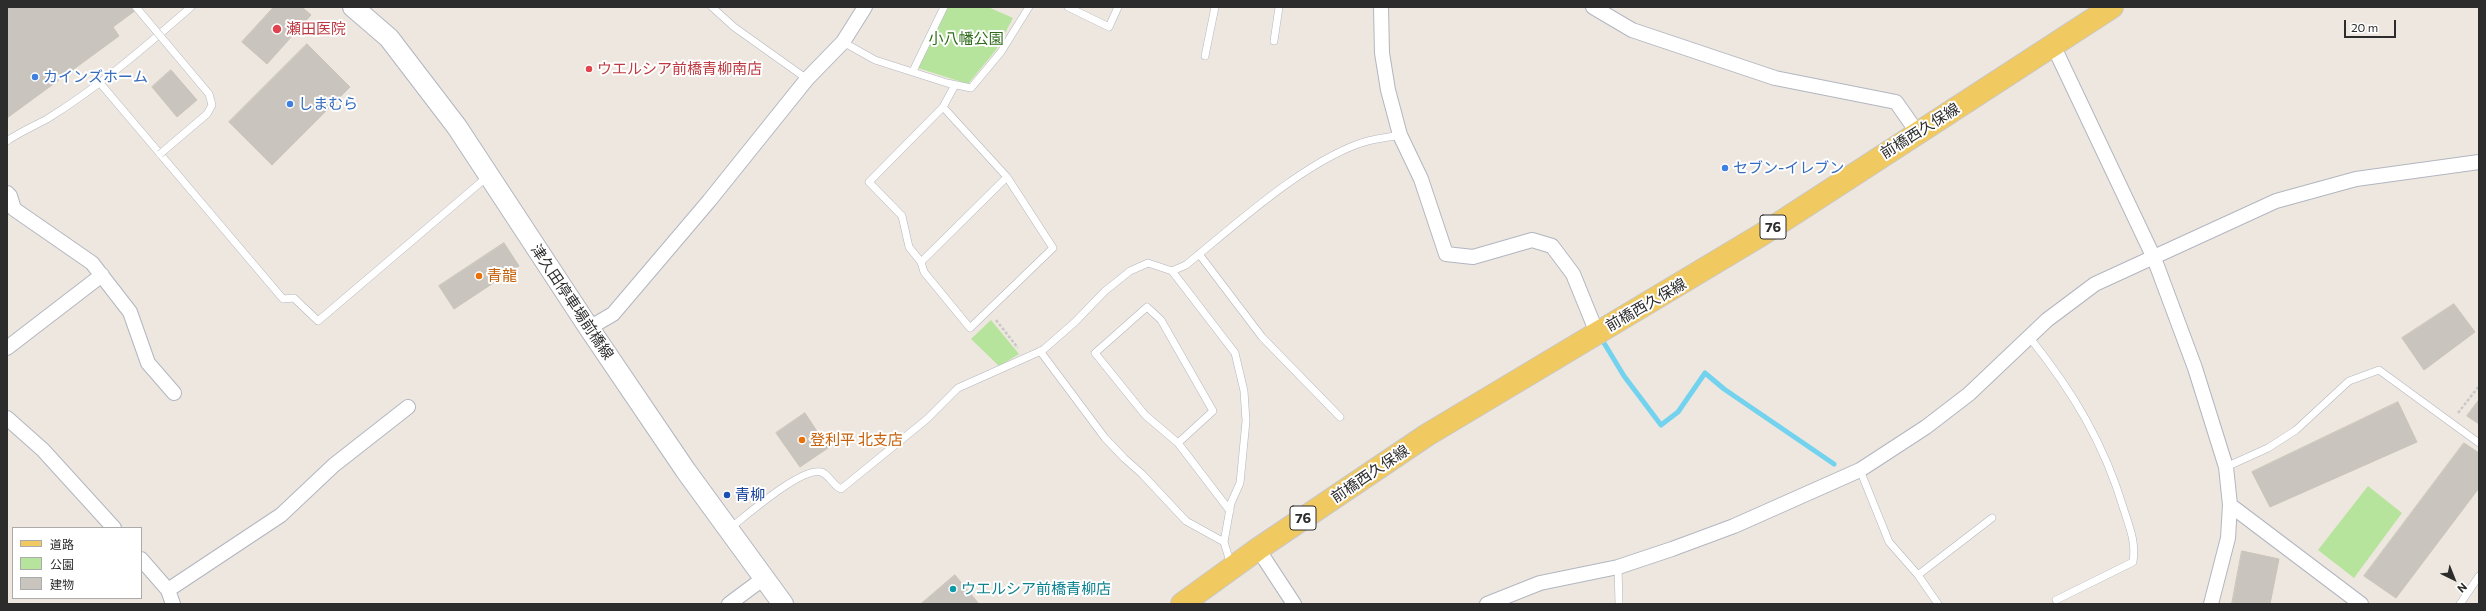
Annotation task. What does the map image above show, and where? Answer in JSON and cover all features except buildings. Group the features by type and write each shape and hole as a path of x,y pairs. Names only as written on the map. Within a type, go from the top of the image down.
{"main road":[{"name":"津久田停車場前橋線","path":"353,7 389,38 457,127 589,328 729,530 783,604"},
{"name":"前橋西久保線","path":"1182,604 1258,548 1427,435 1761,235 1917,132 2112,7"}],"street":[{"path":"589,328 613,314 709,201 807,79 843,42 865,7"},
{"path":"1381,7 1382,53 1388,90 1400,135 1421,179 1446,254 1473,257 1532,240 1552,246 1573,274 1597,333"},
{"path":"1593,7 1632,30 1775,78 1896,102 1917,132"},
{"path":"2053,45 2154,258 2195,368 2226,467 2230,505 2228,538 2211,604"},
{"path":"1487,604 1540,583 1618,567 1734,526 1860,470 1926,427 1969,394 2048,320 2096,284 2276,201 2356,179 2479,162"},
{"path":"7,193 10,196 10,214 92,263 130,312 148,363 174,393"},
{"path":"7,348 102,275"},
{"path":"168,590 281,515 334,465 408,407"},
{"path":"7,418 43,450 113,527"},
{"path":"2230,505 2361,604"},
{"path":"1258,548 1294,604"},
{"path":"142,559 168,590 173,604"},
{"path":"729,604 764,578"}],"lane":[{"path":"136,7 209,94 212,105 207,114 160,154"},
{"path":"7,141 25,128 46,119 100,83 123,66 191,7"},
{"path":"712,7 734,27 807,79"},
{"path":"913,72 944,7"},
{"path":"843,42 876,60 955,85 971,88 1001,52 1029,7"},
{"path":"1068,7 1109,27 1118,7"},
{"path":"1205,56 1215,7"},
{"path":"1274,41 1279,7"},
{"path":"100,83 283,299 294,298 318,321 489,176"},
{"path":"943,107 1007,177 1053,248 970,328 924,272 921,262 909,247 902,216 869,182 943,107 955,85"},
{"path":"1172,271 1186,265 1263,202 1319,163 1358,144 1400,135"},
{"path":"921,262 1007,177"},
{"path":"1199,254 1262,337 1340,417"},
{"path":"729,530 792,482 813,471 823,472 841,489 927,419 958,388 1040,351 1076,322 1105,290 1130,271 1148,263 1172,271 1235,353 1244,392 1246,421 1240,483 1230,511 1224,542 1231,567"},
{"path":"1178,443 1214,411 1161,320 1147,308 1095,353 1146,415 1178,443 1230,511"},
{"path":"2030,338 2060,376 2088,421 2115,479 2136,547 2134,562 2056,600"},
{"path":"1040,351 1105,438 1124,458 1142,474 1186,522 1224,542"},
{"path":"2226,467 2268,448 2296,430 2349,381 2379,370 2479,443"},
{"path":"1860,470 1889,542 1918,575 1938,604"},
{"path":"1918,575 1992,518"},
{"path":"1618,567 1619,604"},
{"path":"2460,604 2479,576"}],"path":[{"path":"988,311 1025,358"},
{"path":"2451,423 2479,386"}],"green space":[{"name":"小八幡公園","path":"948,7 988,7 1013,18 996,50 968,84 918,68"},
{"path":"991,320 1019,354 999,366 971,339"},
{"path":"2368,486 2402,513 2354,578 2318,550"}],"waterway":[{"path":"1601,338 1624,376 1661,425 1678,412 1705,373 1724,389 1834,464"}],"place":[{"name":"瀬田医院","path":"277,29"},
{"name":"ウエルシア前橋青柳南店","path":"589,69"},
{"name":"カインズホーム","path":"35,77"},
{"name":"しまむら","path":"290,104"},
{"name":"セブン-イレブン","path":"1725,168"},
{"name":"青龍","path":"479,276"},
{"name":"登利平 北支店","path":"802,440"},
{"name":"青柳","path":"727,495"},
{"name":"ウエルシア前橋青柳店","path":"953,589"}]}
